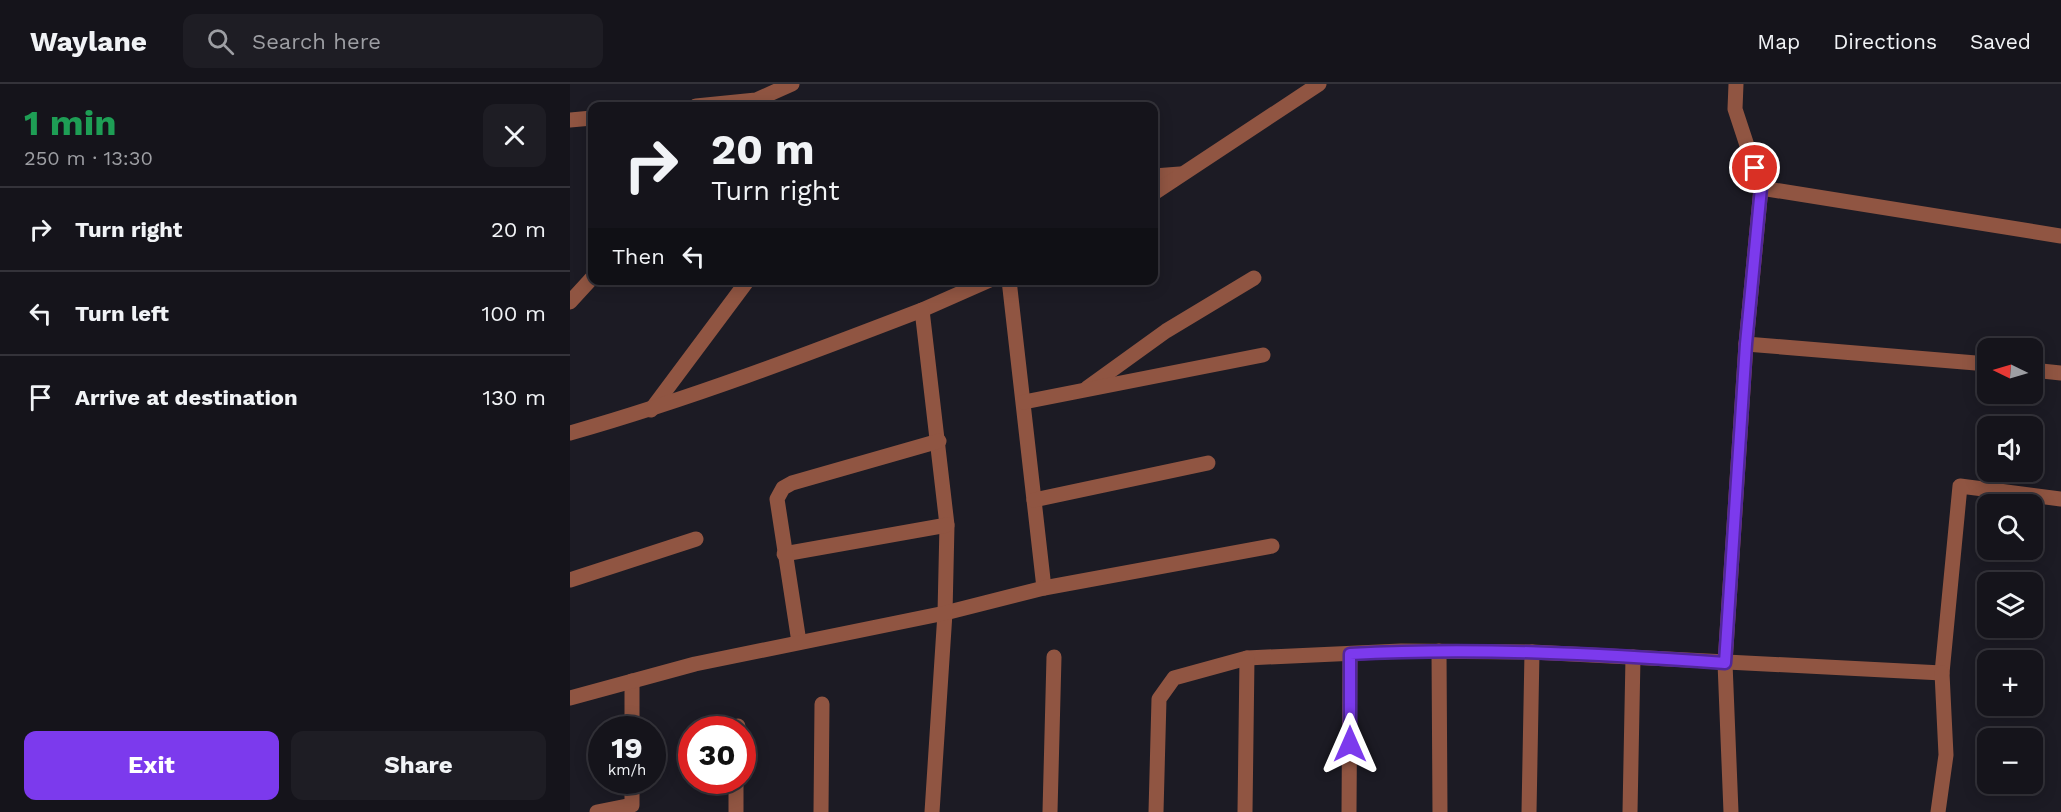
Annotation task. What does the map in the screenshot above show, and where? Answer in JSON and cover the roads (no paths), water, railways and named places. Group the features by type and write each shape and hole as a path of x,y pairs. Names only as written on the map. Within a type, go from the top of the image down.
{"street":[{"path":"754,102 774,84"},
{"path":"755,102 792,84"},
{"path":"1158,190 1319,84"},
{"path":"1731,812 1725,663 1746,344 1761,188 1735,109 1736,84"},
{"path":"570,120 588,118"},
{"path":"1158,176 1182,173"},
{"path":"1761,188 2061,236"},
{"path":"1084,390 1166,331 1254,278"},
{"path":"570,302 588,282"},
{"path":"651,410 744,285"},
{"path":"570,434 651,410 760,373 922,310 979,285"},
{"path":"1010,285 1044,588"},
{"path":"922,310 947,525 945,613 932,812"},
{"path":"1746,344 1977,363"},
{"path":"1024,402 1263,355"},
{"path":"2043,371 2061,373"},
{"path":"799,642 777,499 783,488 792,483 939,441"},
{"path":"1034,500 1208,463"},
{"path":"1938,812 1946,754 1942,673 1960,486 2061,499"},
{"path":"784,554 947,525"},
{"path":"570,580 696,539"},
{"path":"570,698 799,642 945,613 1044,588 1272,546"},
{"path":"1155,812 1159,699 1174,678 1247,658 1439,651 1532,652 1942,673"},
{"path":"1439,651 1440,812"},
{"path":"1529,812 1532,652"},
{"path":"1349,812 1350,654"},
{"path":"1050,812 1054,657"},
{"path":"1630,812 1633,657"},
{"path":"1245,812 1247,658"},
{"path":"632,681 632,716"},
{"path":"821,812 822,704"},
{"path":"736,794 736,812"},
{"path":"597,812 632,808"}]}
